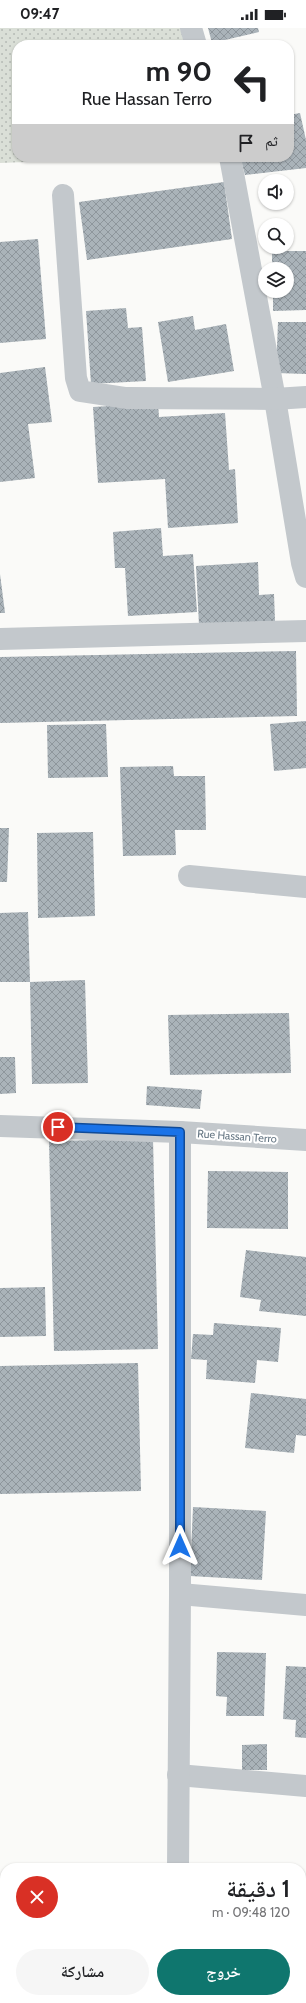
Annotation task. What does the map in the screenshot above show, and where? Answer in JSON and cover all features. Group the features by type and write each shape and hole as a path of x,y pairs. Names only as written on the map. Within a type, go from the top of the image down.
{"street":[{"path":"191,28 195,40"},
{"path":"231,162 305,568"},
{"path":"64,195 76,378 80,391 126,398 275,399 306,396"},
{"path":"0,639 306,631"},
{"path":"189,876 306,887"},
{"name":"Rue Hassan Terro","path":"0,1126 180,1132 306,1140"},
{"path":"178,1863 180,1594 180,1132"},
{"path":"180,1594 306,1605"},
{"path":"178,1775 306,1786"}],"shaded area":[{"path":"0,28 180,28 184,40 12,40 12,162 26,162 0,163"}],"building":[{"path":"208,28 258,28 259,32 225,40 211,40"},
{"path":"300,113 306,140 306,168 245,175 241,162 294,162 294,114"},
{"path":"224,182 232,239 87,260 79,202"},
{"path":"38,239 46,339 0,343 0,242"},
{"path":"294,251 306,251 306,310 273,311 273,298 294,298 294,262 272,262 272,254 294,254"},
{"path":"126,308 128,328 142,327 146,381 91,384 86,311"},
{"path":"193,316 195,330 226,324 234,371 168,382 158,322"},
{"path":"278,322 306,322 306,374 276,373"},
{"path":"45,367 52,422 28,424 35,478 0,482 0,373"},
{"path":"158,403 159,417 225,413 229,470 235,469 238,523 168,528 165,479 98,483 93,407"},
{"path":"161,528 163,556 193,554 197,612 128,616 125,568 115,568 113,532"},
{"path":"258,562 259,595 274,594 275,621 199,625 196,566"},
{"path":"0,574 5,613 0,613"},
{"path":"296,651 297,716 0,723 0,657"},
{"path":"306,721 306,768 274,771 270,724"},
{"path":"106,724 108,777 48,778 47,725"},
{"path":"173,766 174,776 205,776 206,830 175,830 176,855 123,856 120,767"},
{"path":"0,828 9,828 7,882 0,882"},
{"path":"93,832 95,916 38,918 37,833"},
{"path":"28,912 30,982 0,982 0,913"},
{"path":"85,980 88,1083 32,1084 30,982"},
{"path":"289,1013 291,1073 170,1075 168,1015"},
{"path":"0,1057 15,1057 16,1093 0,1094"},
{"path":"147,1086 202,1090 200,1109 146,1105"},
{"path":"153,1139 158,1349 54,1351 49,1141"},
{"path":"208,1171 288,1172 288,1229 207,1228"},
{"path":"246,1250 306,1257 306,1316 259,1311 261,1300 240,1297"},
{"path":"45,1287 46,1336 0,1337 0,1288"},
{"path":"214,1323 281,1328 278,1362 257,1360 255,1383 206,1379 207,1360 191,1359 193,1334 213,1335"},
{"path":"138,1363 141,1491 0,1494 0,1366"},
{"path":"251,1393 306,1399 306,1436 296,1435 294,1453 245,1448"},
{"path":"193,1507 266,1511 262,1580 190,1576"},
{"path":"217,1652 266,1653 264,1716 226,1716 227,1697 216,1696"},
{"path":"286,1666 306,1667 306,1738 295,1737 296,1720 283,1719"},
{"path":"267,1744 267,1770 242,1770 242,1745"}],"route":[{"path":"58,1127 180,1132 180,1546"}]}
